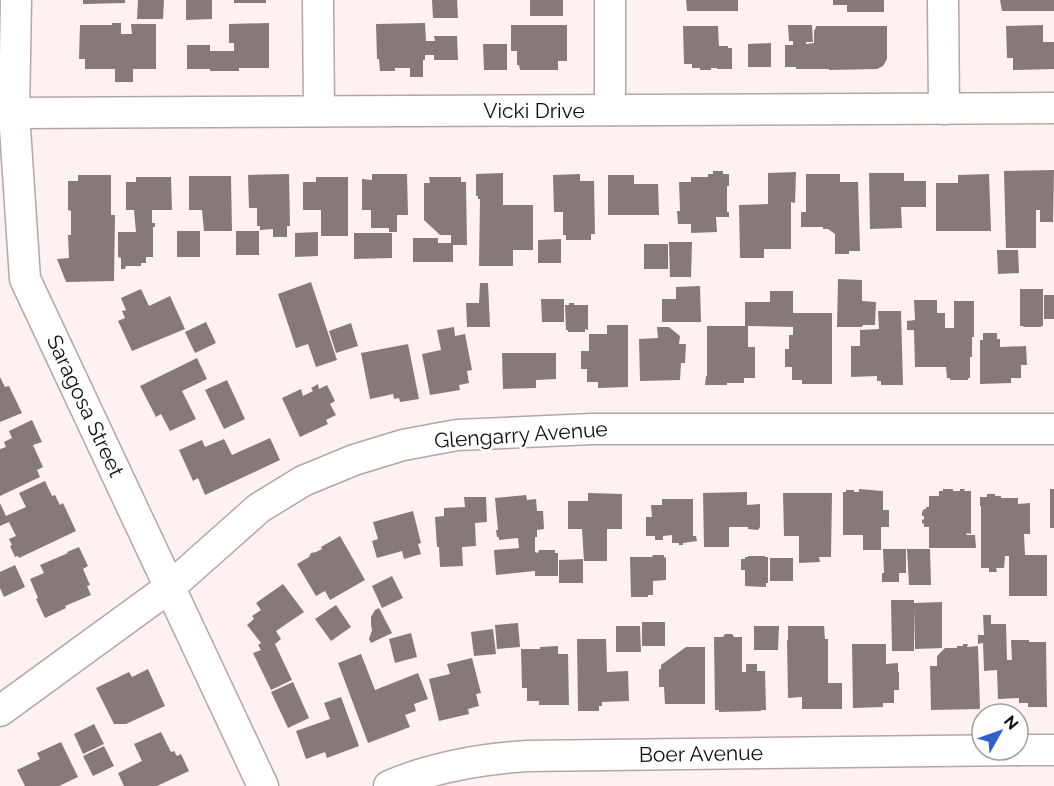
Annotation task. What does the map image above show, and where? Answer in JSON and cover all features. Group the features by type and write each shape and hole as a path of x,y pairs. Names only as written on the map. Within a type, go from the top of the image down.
{"street":[{"name":"Saragosa Street","path":"16,0 13,280 170,587 263,786"},
{"path":"318,0 319,111"},
{"path":"610,0 610,110"},
{"path":"943,0 944,109"},
{"name":"Vicki Drive","path":"14,113 1054,108"},
{"name":"Glengarry Avenue","path":"0,711 170,587 259,508 303,481 354,460 404,445 456,435 603,429 1054,429"},
{"name":"Boer Avenue","path":"1030,750 1054,750"},
{"name":"Boer Avenue","path":"388,786 458,764 494,758 970,751"}],"building":[{"path":"83,0 125,0 125,3 83,4"},
{"path":"138,0 164,0 163,19 137,19"},
{"path":"186,0 212,0 212,19 186,20"},
{"path":"234,0 266,0 266,3 234,3"},
{"path":"432,0 457,0 458,18 433,18"},
{"path":"530,0 563,0 563,16 530,16"},
{"path":"686,0 738,0 738,11 687,11"},
{"path":"833,0 884,0 884,12 847,12 847,5 833,5"},
{"path":"1000,0 1054,0 1054,11 1002,11"},
{"path":"112,23 121,23 121,34 132,34 131,24 156,24 156,69 133,69 133,82 115,82 115,69 85,69 85,59 79,59 80,25 112,25"},
{"path":"269,23 269,68 239,68 239,71 187,69 187,45 210,45 210,51 234,51 234,43 229,43 229,24"},
{"path":"425,23 426,41 435,41 434,36 457,36 458,60 434,60 434,55 425,55 423,77 410,77 410,68 380,71 379,59 377,59 376,24"},
{"path":"511,25 567,25 567,61 558,61 558,70 520,70 517,65 517,51 511,51"},
{"path":"788,25 812,25 813,42 806,42 806,44 814,43 816,26 887,26 887,59 883,66 877,69 829,70 785,67 785,45 793,45 793,41 789,41"},
{"path":"1043,25 1043,42 1054,42 1054,69 1013,70 1013,58 1007,58 1006,26"},
{"path":"683,26 718,26 719,46 732,48 732,69 700,70 700,68 692,68 692,64 684,64"},
{"path":"771,43 771,67 748,67 748,44"},
{"path":"483,44 507,44 507,70 484,70"},
{"path":"1054,170 1053,222 1040,222 1040,210 1036,210 1036,248 1006,248 1004,171"},
{"path":"713,171 723,171 723,174 729,174 727,212 729,212 729,217 716,217 717,232 691,233 691,224 678,224 679,182 691,182 691,177 708,177 708,174 713,174"},
{"path":"796,172 795,203 791,202 791,249 764,249 764,258 740,258 739,205 768,204 768,173"},
{"path":"503,173 503,205 533,205 533,250 513,250 513,266 479,266 480,199 476,196 476,174"},
{"path":"869,173 904,173 904,181 926,181 926,207 901,207 902,228 870,229"},
{"path":"289,174 290,226 287,226 287,237 273,237 273,229 260,230 260,226 257,226 257,208 249,208 248,175"},
{"path":"372,174 407,174 408,215 397,215 397,232 389,232 389,228 371,228 371,210 362,210 362,179 372,180"},
{"path":"580,174 580,181 594,181 595,234 591,234 591,240 566,240 566,235 563,235 563,212 554,212 553,175"},
{"path":"806,174 840,174 840,182 858,182 860,251 835,254 835,234 823,227 801,227 801,212 806,212"},
{"path":"989,174 991,231 936,231 936,183 958,183 958,175"},
{"path":"78,175 111,175 111,215 115,215 114,281 66,282 57,259 69,258 68,235 71,235 71,211 68,210 68,181 78,181"},
{"path":"608,175 634,175 634,184 658,184 659,215 608,215"},
{"path":"189,176 231,176 232,231 204,231 202,210 189,210"},
{"path":"136,177 171,177 172,210 152,210 152,223 155,223 153,257 146,257 146,263 141,263 141,266 126,266 125,269 121,269 121,258 118,257 118,232 136,232 134,210 126,210 126,182 136,182"},
{"path":"316,177 348,177 348,236 321,236 321,210 303,210 303,182 316,182"},
{"path":"429,177 461,177 461,182 466,182 467,245 453,245 453,262 413,262 413,238 438,238 438,243 451,243 451,235 440,235 424,220 424,183 430,183"},
{"path":"177,231 200,231 200,257 177,257"},
{"path":"236,231 259,231 259,255 236,255"},
{"path":"318,232 318,256 295,257 295,233"},
{"path":"354,233 392,233 392,258 354,259"},
{"path":"561,239 561,263 538,263 538,240"},
{"path":"669,242 692,242 691,277 670,277"},
{"path":"644,244 668,244 668,269 644,269"},
{"path":"997,250 1018,250 1019,273 998,274"},
{"path":"838,279 862,280 862,301 876,302 875,325 837,327"},
{"path":"311,282 337,360 316,367 308,344 296,348 278,294"},
{"path":"480,283 488,283 490,327 467,327 466,303 479,303"},
{"path":"700,286 701,322 662,322 662,299 676,299 676,287"},
{"path":"141,289 149,306 170,296 185,329 132,351 118,321 125,318 122,311 126,310 121,298"},
{"path":"1020,289 1043,289 1043,326 1020,326"},
{"path":"770,291 793,291 793,313 832,313 832,384 802,384 802,380 792,380 792,367 785,367 785,349 789,349 789,335 793,335 793,327 748,326 748,347 755,347 755,378 744,378 744,383 705,385 707,326 745,326 745,302 770,302"},
{"path":"1044,295 1054,295 1054,319 1044,319"},
{"path":"541,299 564,299 564,322 542,322"},
{"path":"914,300 937,300 937,313 945,313 945,328 954,328 954,301 974,301 974,337 972,337 972,357 970,357 970,378 968,380 950,380 947,378 946,367 915,367 914,330 907,330 907,321 915,320"},
{"path":"569,303 588,305 588,330 585,329 585,332 566,330 565,305"},
{"path":"878,311 901,311 903,385 881,385 881,381 877,381 877,376 851,377 851,346 860,346 860,330 879,329"},
{"path":"206,322 216,343 195,353 185,332"},
{"path":"351,323 358,346 336,353 329,331"},
{"path":"607,325 628,325 628,387 598,388 598,382 587,382 587,369 581,369 581,351 589,351 589,334 607,334"},
{"path":"454,327 455,336 465,334 472,370 467,371 469,383 459,385 460,390 430,395 422,354 441,350 437,330"},
{"path":"657,327 669,327 680,336 679,344 686,344 685,363 681,363 680,380 640,381 639,339 658,338"},
{"path":"983,333 997,333 1000,347 1026,346 1027,365 1021,365 1021,378 1011,378 1011,383 980,384 980,340 983,340"},
{"path":"408,344 419,399 400,402 399,398 394,399 393,394 370,399 361,353"},
{"path":"502,353 556,353 556,379 536,380 536,388 503,389"},
{"path":"197,358 207,379 182,391 196,419 170,431 161,414 156,417 140,386"},
{"path":"0,377 5,387 9,386 22,413 0,422"},
{"path":"227,380 245,419 224,429 205,390"},
{"path":"318,384 319,389 327,385 335,401 330,404 336,415 326,420 328,424 300,437 282,398 301,389 303,396 313,391 311,388"},
{"path":"32,420 42,442 33,445 43,467 37,470 40,477 0,496 0,449 6,447 4,442 12,438 9,431"},
{"path":"270,438 280,460 205,495 198,478 193,481 179,450 202,440 205,447 224,439 232,455"},
{"path":"45,481 52,496 55,495 60,505 63,503 76,531 19,558 15,557 9,539 16,536 9,522 0,526 0,503 6,516 26,507 19,493"},
{"path":"859,489 883,491 883,510 889,510 889,527 881,527 881,550 863,550 863,535 843,535 843,492 854,490 854,492 859,492"},
{"path":"943,489 971,491 971,534 966,533 975,535 976,548 929,548 929,527 924,527 924,523 922,524 924,516 922,512 929,507 929,496 939,496 939,491"},
{"path":"1050,489 1054,489 1054,528 1050,528"},
{"path":"747,492 747,505 760,504 758,530 748,529 748,527 729,527 729,547 704,547 703,493"},
{"path":"588,493 622,494 622,529 607,529 607,561 584,561 582,529 568,529 568,501 588,501"},
{"path":"783,493 832,493 831,557 819,557 820,562 799,563 799,536 784,536"},
{"path":"987,494 995,494 1001,498 1018,498 1018,504 1030,503 1030,534 1024,534 1025,555 1047,555 1047,596 1009,596 1009,556 1005,556 1004,568 996,568 997,572 989,572 989,568 981,568 980,497 987,497"},
{"path":"526,495 527,500 536,499 537,511 543,511 544,529 537,530 535,552 555,550 555,553 558,553 558,576 535,576 535,571 496,575 494,550 519,548 518,538 499,540 497,537 495,498"},
{"path":"464,497 486,497 487,522 475,523 476,546 462,547 463,566 440,567 435,517 444,516 444,508 465,507"},
{"path":"662,499 693,499 693,536 696,536 697,541 679,545 679,543 672,543 672,535 663,536 663,540 655,540 655,536 646,536 646,517 652,517 651,505 662,505"},
{"path":"413,511 421,543 418,544 421,554 404,559 402,551 377,558 372,541 378,539 373,522"},
{"path":"340,536 365,580 330,600 325,591 316,596 297,564"},
{"path":"79,547 88,566 83,569 90,585 87,586 91,595 45,618 30,579 44,573 40,565"},
{"path":"883,549 906,549 906,573 899,573 899,582 882,582"},
{"path":"907,549 930,549 931,585 909,585"},
{"path":"653,555 666,557 666,580 653,581 653,595 631,597 630,557 652,557"},
{"path":"748,556 768,557 766,587 745,586 745,570 741,570 741,559"},
{"path":"770,558 793,558 793,581 770,581"},
{"path":"583,559 583,583 559,583 559,560"},
{"path":"15,565 25,587 4,597 0,588 0,572"},
{"path":"392,576 403,598 382,608 372,586"},
{"path":"283,584 304,612 276,631 281,639 275,644 292,680 271,690 253,653 261,650 258,645 261,643 247,625 254,619 252,616 261,610 256,603"},
{"path":"891,600 914,600 914,603 942,602 942,648 915,649 914,607 914,651 892,651"},
{"path":"336,605 351,627 331,641 315,619"},
{"path":"379,608 392,633 371,643 369,639 372,630 371,617"},
{"path":"983,615 991,615 991,624 1006,624 1007,660 1012,660 1011,640 1046,642 1047,707 1030,707 1030,702 1019,702 1019,698 998,699 997,670 984,671 983,643 978,644 978,635 984,635"},
{"path":"642,622 665,622 665,646 642,646"},
{"path":"518,623 520,647 497,649 495,625"},
{"path":"616,626 640,626 641,652 616,652"},
{"path":"754,626 779,626 778,650 754,650"},
{"path":"788,626 824,626 825,639 828,639 828,683 842,683 842,709 802,709 802,697 788,698"},
{"path":"493,629 496,654 474,656 471,632"},
{"path":"411,633 417,657 395,663 389,639"},
{"path":"725,634 742,637 742,672 746,672 746,664 757,664 757,671 765,671 766,710 719,712 715,710 714,637 723,637"},
{"path":"577,639 606,639 607,672 628,671 629,701 602,702 599,711 578,711"},
{"path":"852,644 886,644 886,664 898,663 899,690 894,690 894,703 883,703 883,707 853,708"},
{"path":"963,644 968,644 967,647 978,646 980,702 970,702 970,709 931,710 930,666 937,666 937,656 945,648 963,646"},
{"path":"558,646 558,654 568,654 569,705 539,705 539,701 527,701 527,688 522,688 521,649"},
{"path":"686,647 705,647 705,704 665,704 664,687 659,687 659,669 661,665"},
{"path":"361,654 375,690 418,673 428,699 414,704 416,711 405,715 410,727 368,743 338,663"},
{"path":"472,658 481,693 476,694 479,706 468,709 469,714 439,721 429,679 450,674 447,664"},
{"path":"148,669 165,706 126,724 114,724 96,688 129,672 132,677"},
{"path":"293,682 309,718 288,728 271,692"},
{"path":"341,697 359,746 327,758 325,752 306,759 296,731 330,719 324,703"},
{"path":"94,724 104,744 83,754 74,734"},
{"path":"161,732 171,752 174,751 177,756 181,754 189,771 157,786 124,786 118,773 142,761 134,744"},
{"path":"61,742 78,777 59,786 25,786 17,770 40,759 37,753"},
{"path":"104,746 114,766 93,776 83,756"}]}
